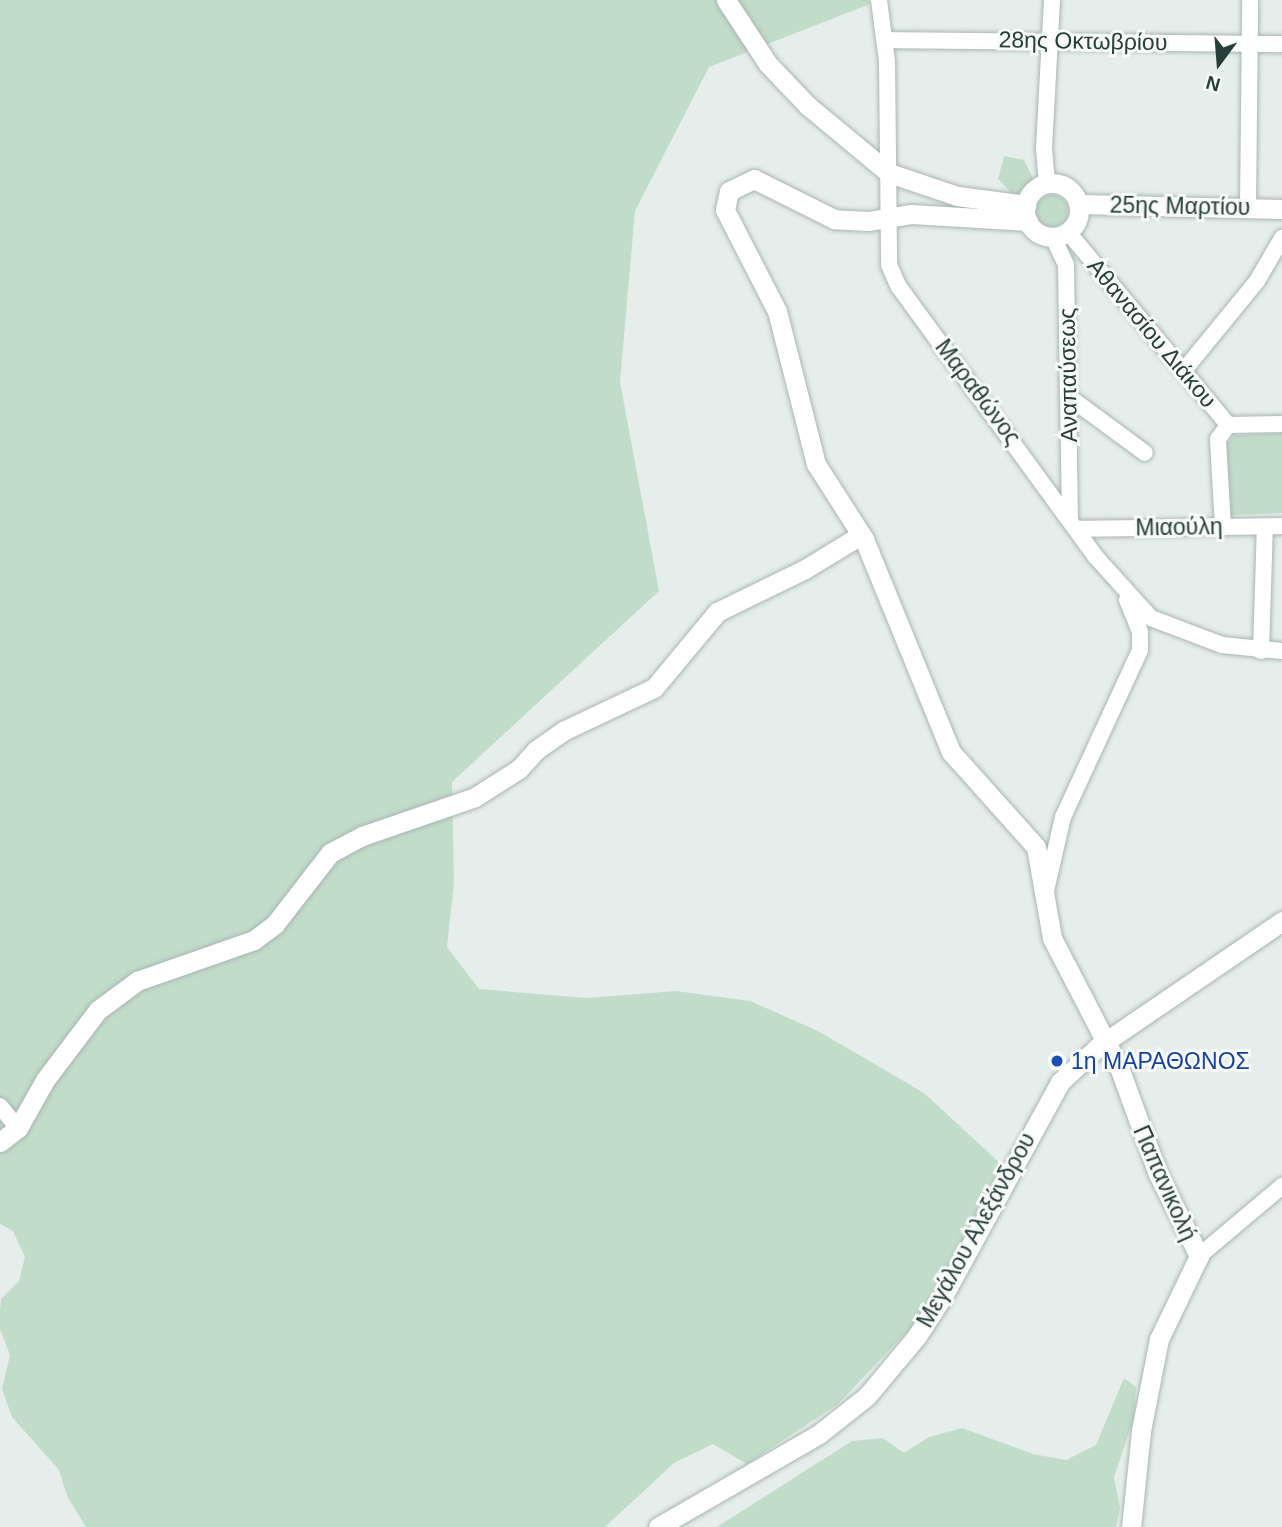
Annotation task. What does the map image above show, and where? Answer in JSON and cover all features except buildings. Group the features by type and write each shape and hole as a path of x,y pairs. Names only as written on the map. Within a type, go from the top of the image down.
{"street":[{"path":"726,0 784,80 889,173 957,197 1027,213"},
{"name":"Μαραθώνος","path":"879,0 885,40 891,274 1122,591 1151,618 1189,635 1261,651 1282,651"},
{"path":"1047,183 1044,148 1052,0"},
{"path":"1248,208 1250,0"},
{"name":"28ης Οκτωβρίου","path":"885,40 1282,44"},
{"name":"Παπανικολή","path":"890,218 857,221 826,217 754,179 729,191 725,210 777,311 816,464 860,535 951,752 970,778 1036,847 1052,937 1119,1066 1158,1174 1199,1256 1159,1339 1141,1432 1131,1527"},
{"path":"1047,183 1067,187 1079,204 1078,220 1060,235 1038,233 1027,213 1031,193 1047,183"},
{"name":"25ης Μαρτίου","path":"1079,204 1282,209"},
{"path":"890,218 1027,213"},
{"name":"Αθανασίου Διάκου","path":"1060,235 1088,255 1185,369 1228,425 1282,424"},
{"name":"Αναπαύσεως","path":"1060,235 1066,265 1073,523"},
{"path":"1185,369 1258,281 1282,238"},
{"path":"1066,265 1088,255"},
{"path":"1069,397 1145,453"},
{"path":"1223,527 1218,439 1228,425"},
{"name":"Μιαούλη","path":"1073,523 1282,526"},
{"path":"1261,651 1265,527"},
{"path":"0,1142 18,1128 45,1080 98,1010 137,981 254,940 275,924 330,853 362,836 475,797 519,769 536,750 565,730 653,688 717,612 804,569 860,535"},
{"path":"1044,898 1063,817 1140,650 1140,632 1122,591"},
{"name":"Μεγάλου Αλεξάνδρου","path":"658,1527 819,1434 884,1377 948,1287 1050,1097 1070,1070 1105,1041 1282,920"},
{"path":"0,1106 18,1128"},
{"path":"1199,1256 1282,1186"}],"green space":[{"path":"0,0 868,0 870,4 709,67 635,211 620,382 659,591 452,782 454,883 447,947 479,989 586,998 676,991 750,1001 818,1031 924,1093 1002,1165 951,1267 918,1320 838,1404 747,1464 713,1444 674,1463 605,1527 86,1527 67,1496 59,1470 12,1417 2,1389 10,1355 0,1329 1,1299 19,1281 25,1257 13,1231 0,1224"},
{"path":"1004,156 1024,160 1035,182 1022,194 1012,194 998,179"},
{"path":"1052,195 1063,200 1068,211 1063,222 1052,227 1041,222 1036,211 1041,200"},
{"path":"1282,433 1282,513 1230,515 1226,445 1234,435"},
{"path":"1124,1378 1136,1387 1134,1418 1114,1477 1120,1508 1116,1527 717,1527 852,1441 883,1438 904,1453 929,1437 962,1428 1033,1454 1066,1460 1096,1445"}],"place":[{"name":"1η ΜΑΡΑΘΩΝΟΣ","path":"1057,1061"}]}
